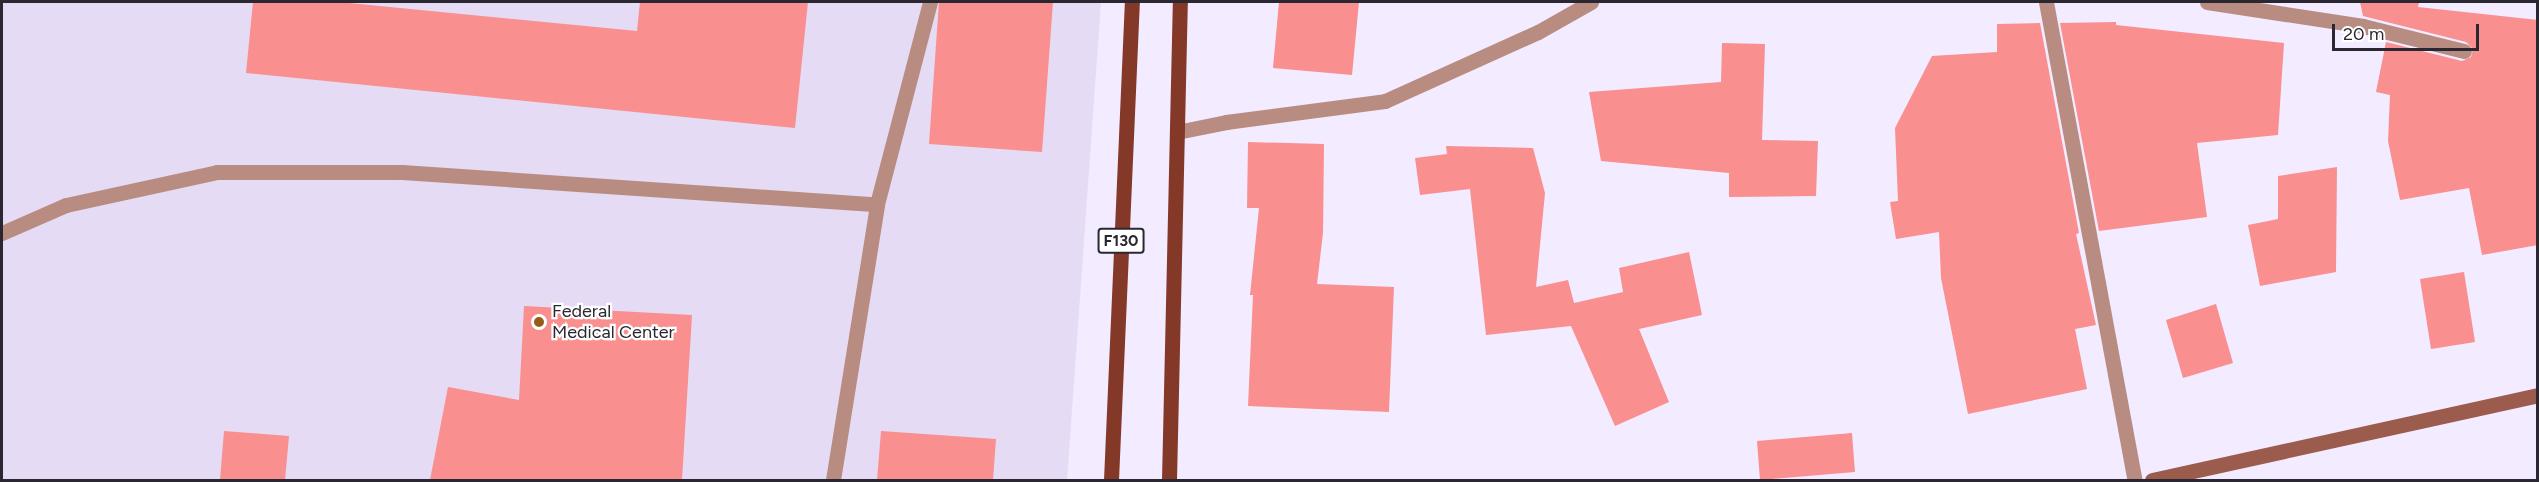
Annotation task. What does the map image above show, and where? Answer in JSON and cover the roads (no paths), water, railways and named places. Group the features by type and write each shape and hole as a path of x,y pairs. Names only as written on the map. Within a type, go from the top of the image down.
{"main road":[{"name":"F130","path":"1111,480 1132,2"},
{"path":"1169,480 1180,2"}],"street":[{"path":"833,480 877,204 930,2"},
{"path":"1177,132 1226,122 1385,101 1538,32 1591,2"},
{"path":"2046,2 2135,480"},
{"path":"2207,2 2363,26 2464,51"},
{"path":"2,232 66,205 217,172 402,172 877,204"},
{"path":"2152,480 2538,395"}],"place":[{"name":"Federal Medical Center","path":"539,322"}]}
